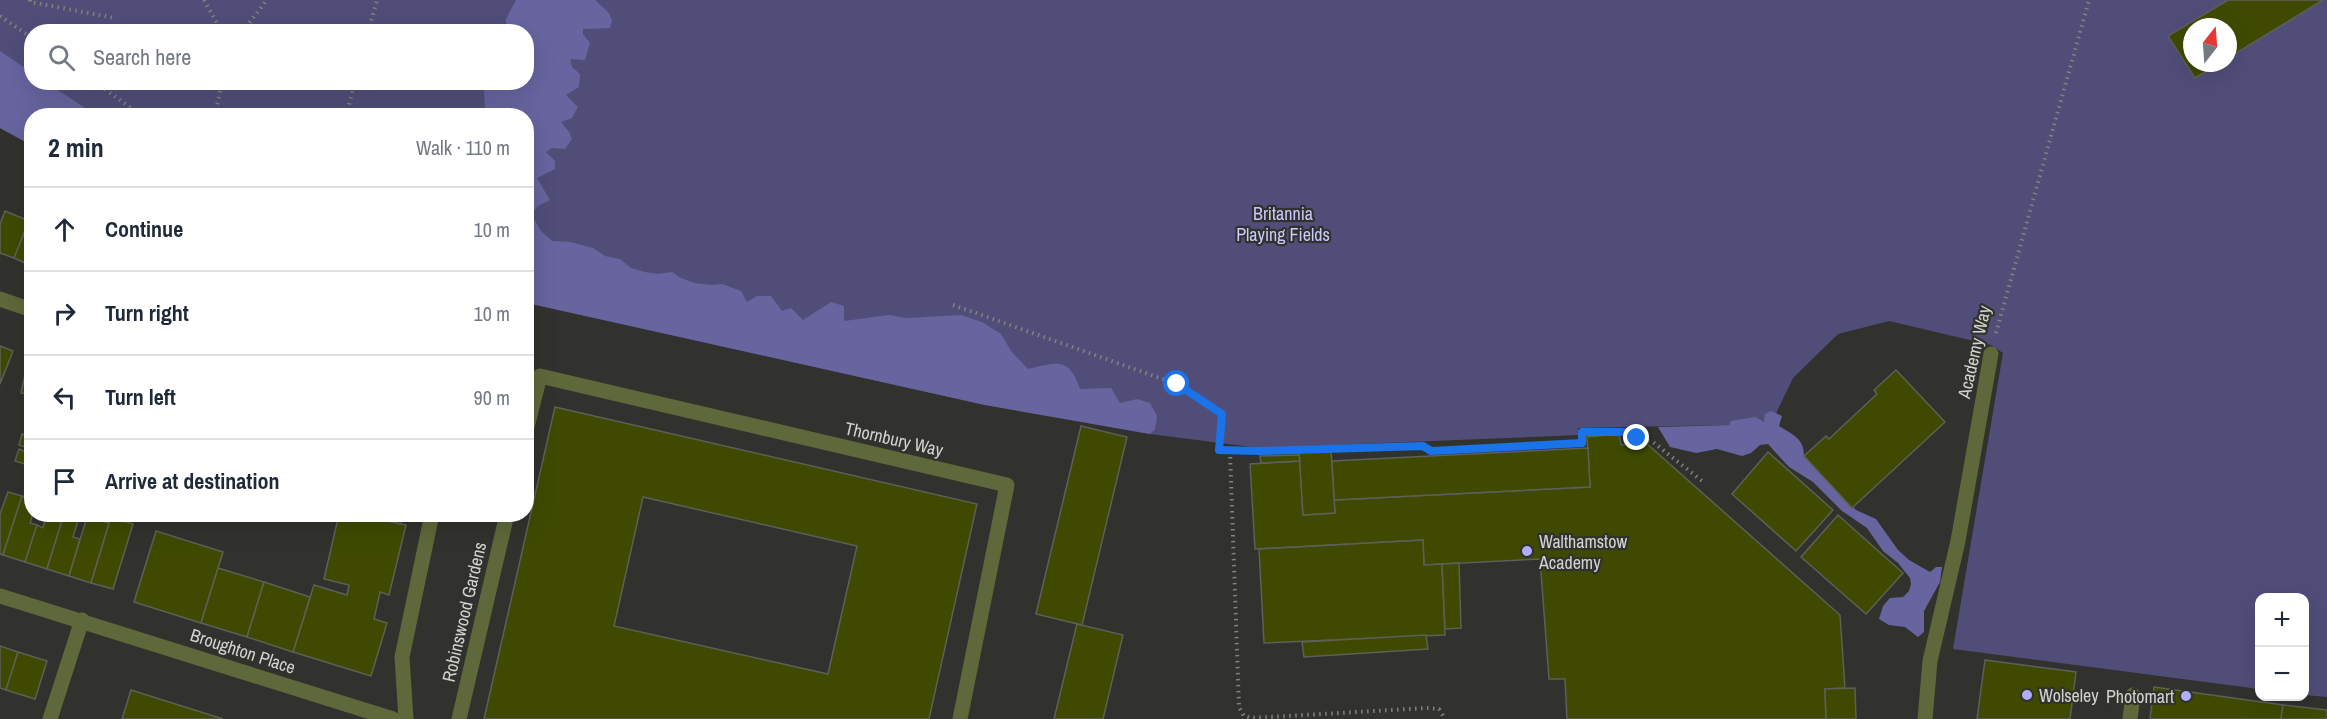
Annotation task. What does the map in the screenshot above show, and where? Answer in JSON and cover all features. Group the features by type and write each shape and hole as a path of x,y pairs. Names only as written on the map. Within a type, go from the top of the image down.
{"street":[{"path":"0,299 24,307"},
{"name":"Academy Way","path":"1925,719 1929,661 1958,541 1991,354"},
{"name":"Thornbury Way","path":"534,400 540,376 1007,485 960,719"},
{"path":"406,719 402,657 430,522"},
{"name":"Robinswood Gardens","path":"459,719 505,522"},
{"name":"Broughton Place","path":"0,596 393,719"},
{"path":"50,719 82,620"},
{"path":"2130,719 2133,696"}],"path":[{"path":"30,0 30,2 115,18"},
{"path":"204,0 218,24"},
{"path":"248,24 267,0"},
{"path":"370,24 376,0"},
{"name":"Academy Way","path":"1991,354 2089,0"},
{"path":"0,16 24,32"},
{"path":"106,90 131,108"},
{"path":"217,108 220,90"},
{"path":"348,108 353,90"},
{"path":"952,305 1177,384 1222,414 1219,450 1423,446 1431,451 1582,443 1582,432 1635,432 1637,438 1653,442 1702,481"},
{"path":"1230,451 1239,707 1244,716 1252,718 1427,708 1439,709 1445,719"}],"green space":[{"name":"Britannia Playing Fields","path":"0,0 2327,0 2327,697 2309,695 2309,593 2255,593 2255,688 1953,649 2003,353 1991,345 1889,321 1838,334 1793,378 1771,424 1578,428 1578,435 1260,448 1150,434 985,405 534,305 534,108 24,108 24,141 0,128"}],"shaded area":[{"path":"516,0 595,0 609,13 612,21 610,28 583,29 583,34 590,43 585,60 570,59 572,67 580,74 579,87 566,95 578,107 572,118 561,122 572,139 565,149 552,148 546,152 555,161 555,169 537,178 550,200 534,211 534,108 484,108 485,90 534,90 534,24 506,24 506,19"},
{"path":"0,51 24,67 24,90 58,90 85,108 24,108 24,141 0,128"},
{"path":"534,219 541,231 552,241 570,242 593,248 605,256 620,259 631,268 645,272 657,274 672,272 694,283 722,284 741,291 747,302 757,296 771,296 782,311 791,308 803,320 831,302 844,306 844,321 889,315 907,318 961,315 982,322 1001,334 1011,351 1028,369 1061,364 1071,371 1080,389 1111,388 1120,403 1137,399 1150,403 1157,416 1155,429 1150,434 985,405 534,305"},
{"path":"1771,411 1782,416 1779,426 1800,441 1804,456 1856,510 1876,519 1898,550 1909,560 1930,572 1936,567 1942,567 1940,582 1924,611 1924,632 1918,637 1905,627 1889,625 1879,619 1883,606 1890,598 1903,597 1909,591 1910,578 1898,563 1883,551 1867,528 1842,511 1813,482 1789,467 1768,444 1760,445 1751,453 1742,456 1717,449 1696,453 1670,447 1658,427 1729,425 1731,421 1755,417 1764,422 1765,414"}],"building":[{"path":"2228,0 2323,0 2237,53 2237,18 2198,18"},
{"path":"2183,27 2183,59 2168,36"},
{"path":"2191,72 2205,72 2195,78"},
{"path":"5,211 24,219 24,233 14,258 0,253 0,224"},
{"path":"24,233 24,262 14,258"},
{"path":"0,346 13,351 0,384"},
{"path":"1896,370 1945,422 1852,508 1804,456 1826,436 1829,439 1877,394 1874,390"},
{"path":"555,407 977,504 929,719 484,719 529,522 534,522 534,499","holes":["643,497 857,546 828,674 614,626"]},
{"path":"1081,426 1127,437 1082,625 1036,614"},
{"path":"22,434 24,435 24,447 19,445"},
{"name":"Walthamstow Academy","path":"1619,434 1621,445 1646,443 1840,615 1845,688 1825,689 1826,719 1567,719 1565,679 1549,679 1540,559 1424,565 1423,540 1255,549 1250,464 1300,461 1303,515 1335,513 1334,500 1590,487 1587,437"},
{"path":"1588,448 1590,487 1334,500 1332,461"},
{"path":"19,449 24,451 24,464 15,461"},
{"path":"1331,450 1335,513 1303,515 1299,451"},
{"path":"1768,452 1833,510 1796,551 1732,494"},
{"path":"1299,455 1300,461 1261,463 1260,456"},
{"path":"8,492 22,496 3,555 0,554 0,514"},
{"path":"22,496 24,497 24,522 37,525 25,562 3,555"},
{"path":"1838,515 1903,573 1866,614 1801,557"},
{"path":"45,522 62,522 47,569 25,562 37,525 43,528"},
{"path":"62,522 78,522 73,537 80,539 69,576 47,569"},
{"path":"85,522 109,523 91,583 69,576"},
{"path":"109,522 133,524 113,589 91,583"},
{"path":"337,522 394,522 406,525 389,595 380,592 374,619 387,623 371,676 293,652 314,585 347,595 349,585 324,579"},
{"path":"156,531 223,552 201,623 134,602"},
{"path":"1423,540 1424,565 1442,564 1445,635 1264,643 1259,549"},
{"path":"1459,563 1461,628 1445,629 1442,564"},
{"path":"218,568 264,582 247,637 201,623"},
{"path":"264,582 310,597 293,652 247,637"},
{"path":"1077,624 1123,635 1103,719 1054,719"},
{"path":"1426,635 1428,649 1304,657 1302,642"},
{"path":"0,646 18,652 6,690 0,688"},
{"path":"18,652 47,661 35,699 6,690"},
{"name":"Wolseley","path":"1985,660 2076,672 2070,719 1977,719"},
{"name":"Photomart","path":"2154,687 2283,705 2281,719 2150,719"},
{"path":"1855,688 1856,719 1826,719 1825,689"},
{"path":"131,690 223,719 122,719"},
{"path":"2283,705 2327,710 2327,719 2281,719"}],"place":[{"name":"Walthamstow Academy","path":"1527,551"},
{"name":"Wolseley","path":"2027,695"},
{"name":"Photomart","path":"2186,696"}],"route":[{"path":"1177,384 1222,414 1219,450 1260,451 1423,446 1431,451 1582,443 1582,432 1635,432 1637,438"}]}
